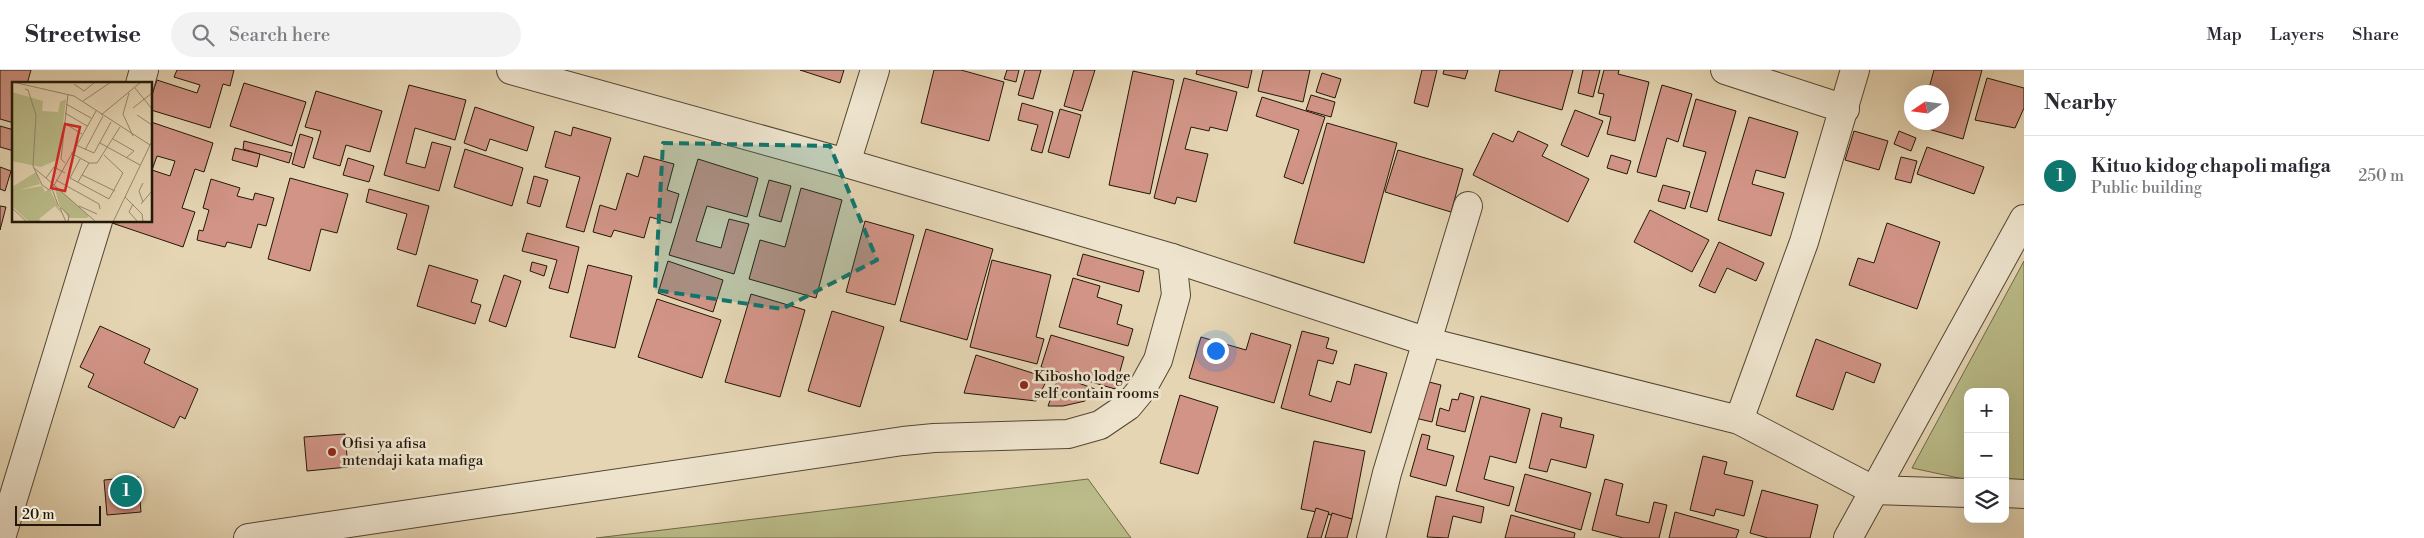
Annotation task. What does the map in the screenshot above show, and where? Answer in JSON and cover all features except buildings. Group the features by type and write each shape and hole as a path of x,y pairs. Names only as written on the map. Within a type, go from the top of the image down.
{"street":[{"path":"511,70 568,78 846,163 1172,258 1428,342 1739,420 1873,490 1964,492"},
{"path":"846,163 875,70"},
{"path":"1725,70 1845,109"},
{"path":"1739,420 1804,242 1855,70"},
{"path":"1371,538 1387,473 1468,206"},
{"path":"1848,538 2024,219"},
{"path":"1,538 98,222"},
{"path":"248,538 903,441 934,438 1068,434 1100,425 1128,406 1142,389 1158,360 1176,295 1172,258"},
{"path":"2009,494 2024,494"}],"highlighted area":[{"path":"663,143 830,146 877,260 782,309 655,290"}],"green space":[{"path":"2024,261 2024,480 2009,481 2009,388 1964,388 1964,479 1912,468"},
{"path":"1088,479 1131,538 596,538"}],"place":[{"name":"Kibosho lodge self contain rooms","path":"1024,385"},
{"name":"Ofisi ya afisa mtendaji kata mafiga","path":"332,452"},
{"name":"Kituo kidog chapoli mafiga","path":"126,491"}]}
